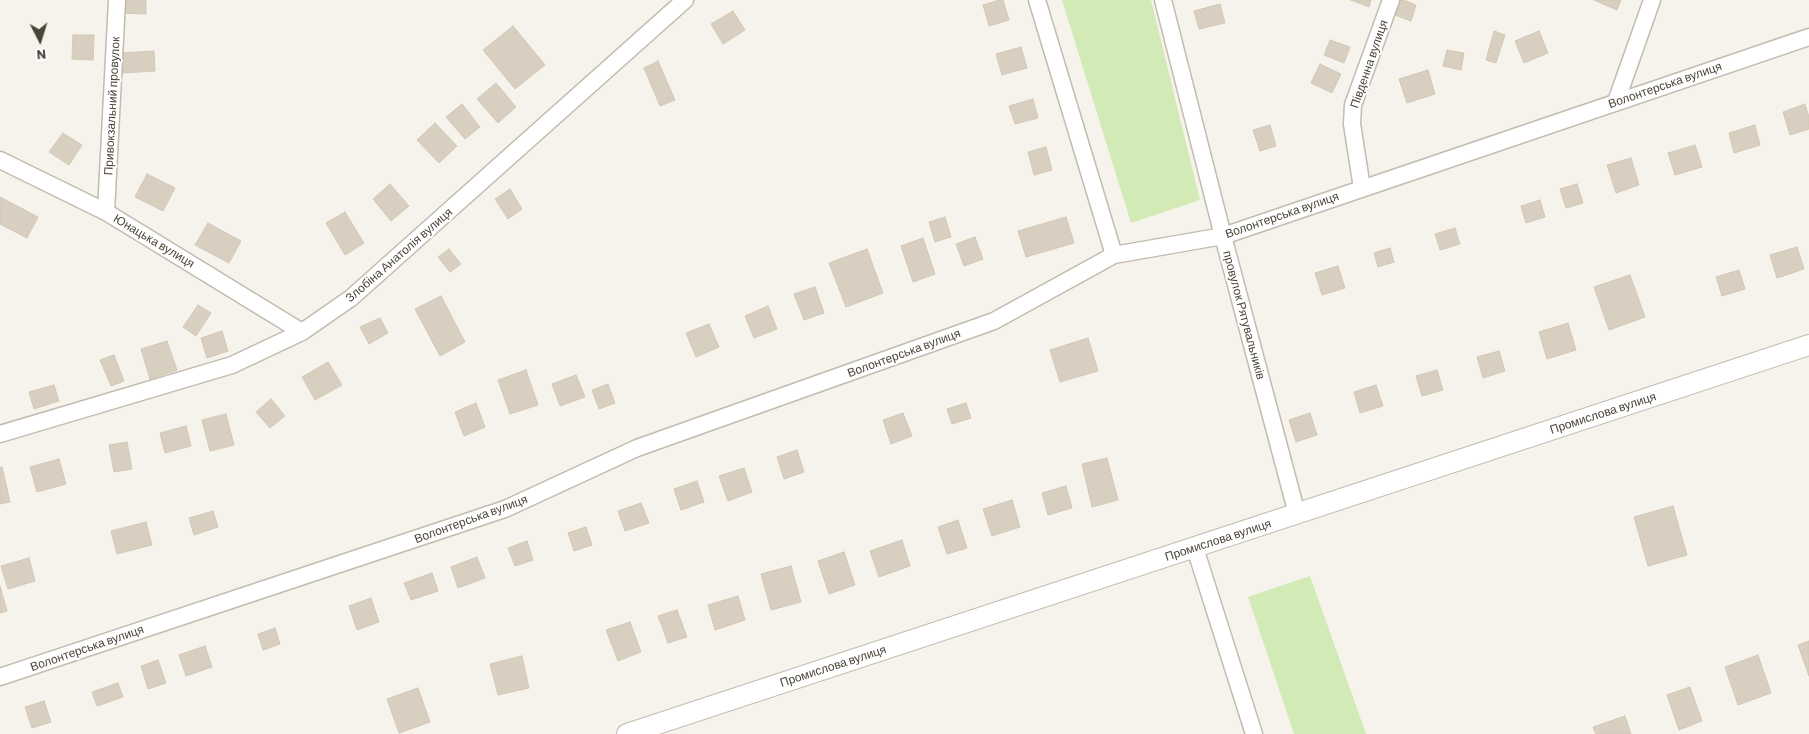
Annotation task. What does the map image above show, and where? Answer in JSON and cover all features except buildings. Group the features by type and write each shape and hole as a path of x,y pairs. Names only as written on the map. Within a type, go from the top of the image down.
{"street":[{"name":"Привокзальний провулок","path":"106,212 117,0"},
{"name":"Злобіна Анатолія вулиця","path":"0,434 232,365 302,332 351,298 685,0"},
{"path":"1037,0 1114,254"},
{"name":"провулок Рятувальників","path":"1163,0 1297,514"},
{"name":"Південна вулиця","path":"1362,188 1352,124 1353,105 1391,0"},
{"path":"1616,102 1652,0"},
{"name":"Волонтерська вулиця","path":"0,677 505,509 637,448 994,321 1114,254 1223,236 1809,37"},
{"name":"Юнацька вулиця","path":"0,160 106,212 302,332"},
{"name":"Промислова вулиця","path":"627,734 1809,345"},
{"path":"1195,548 1254,734"}],"green space":[{"path":"1062,0 1151,0 1200,200 1131,223"},
{"path":"1310,576 1366,734 1294,734 1248,597"}]}
